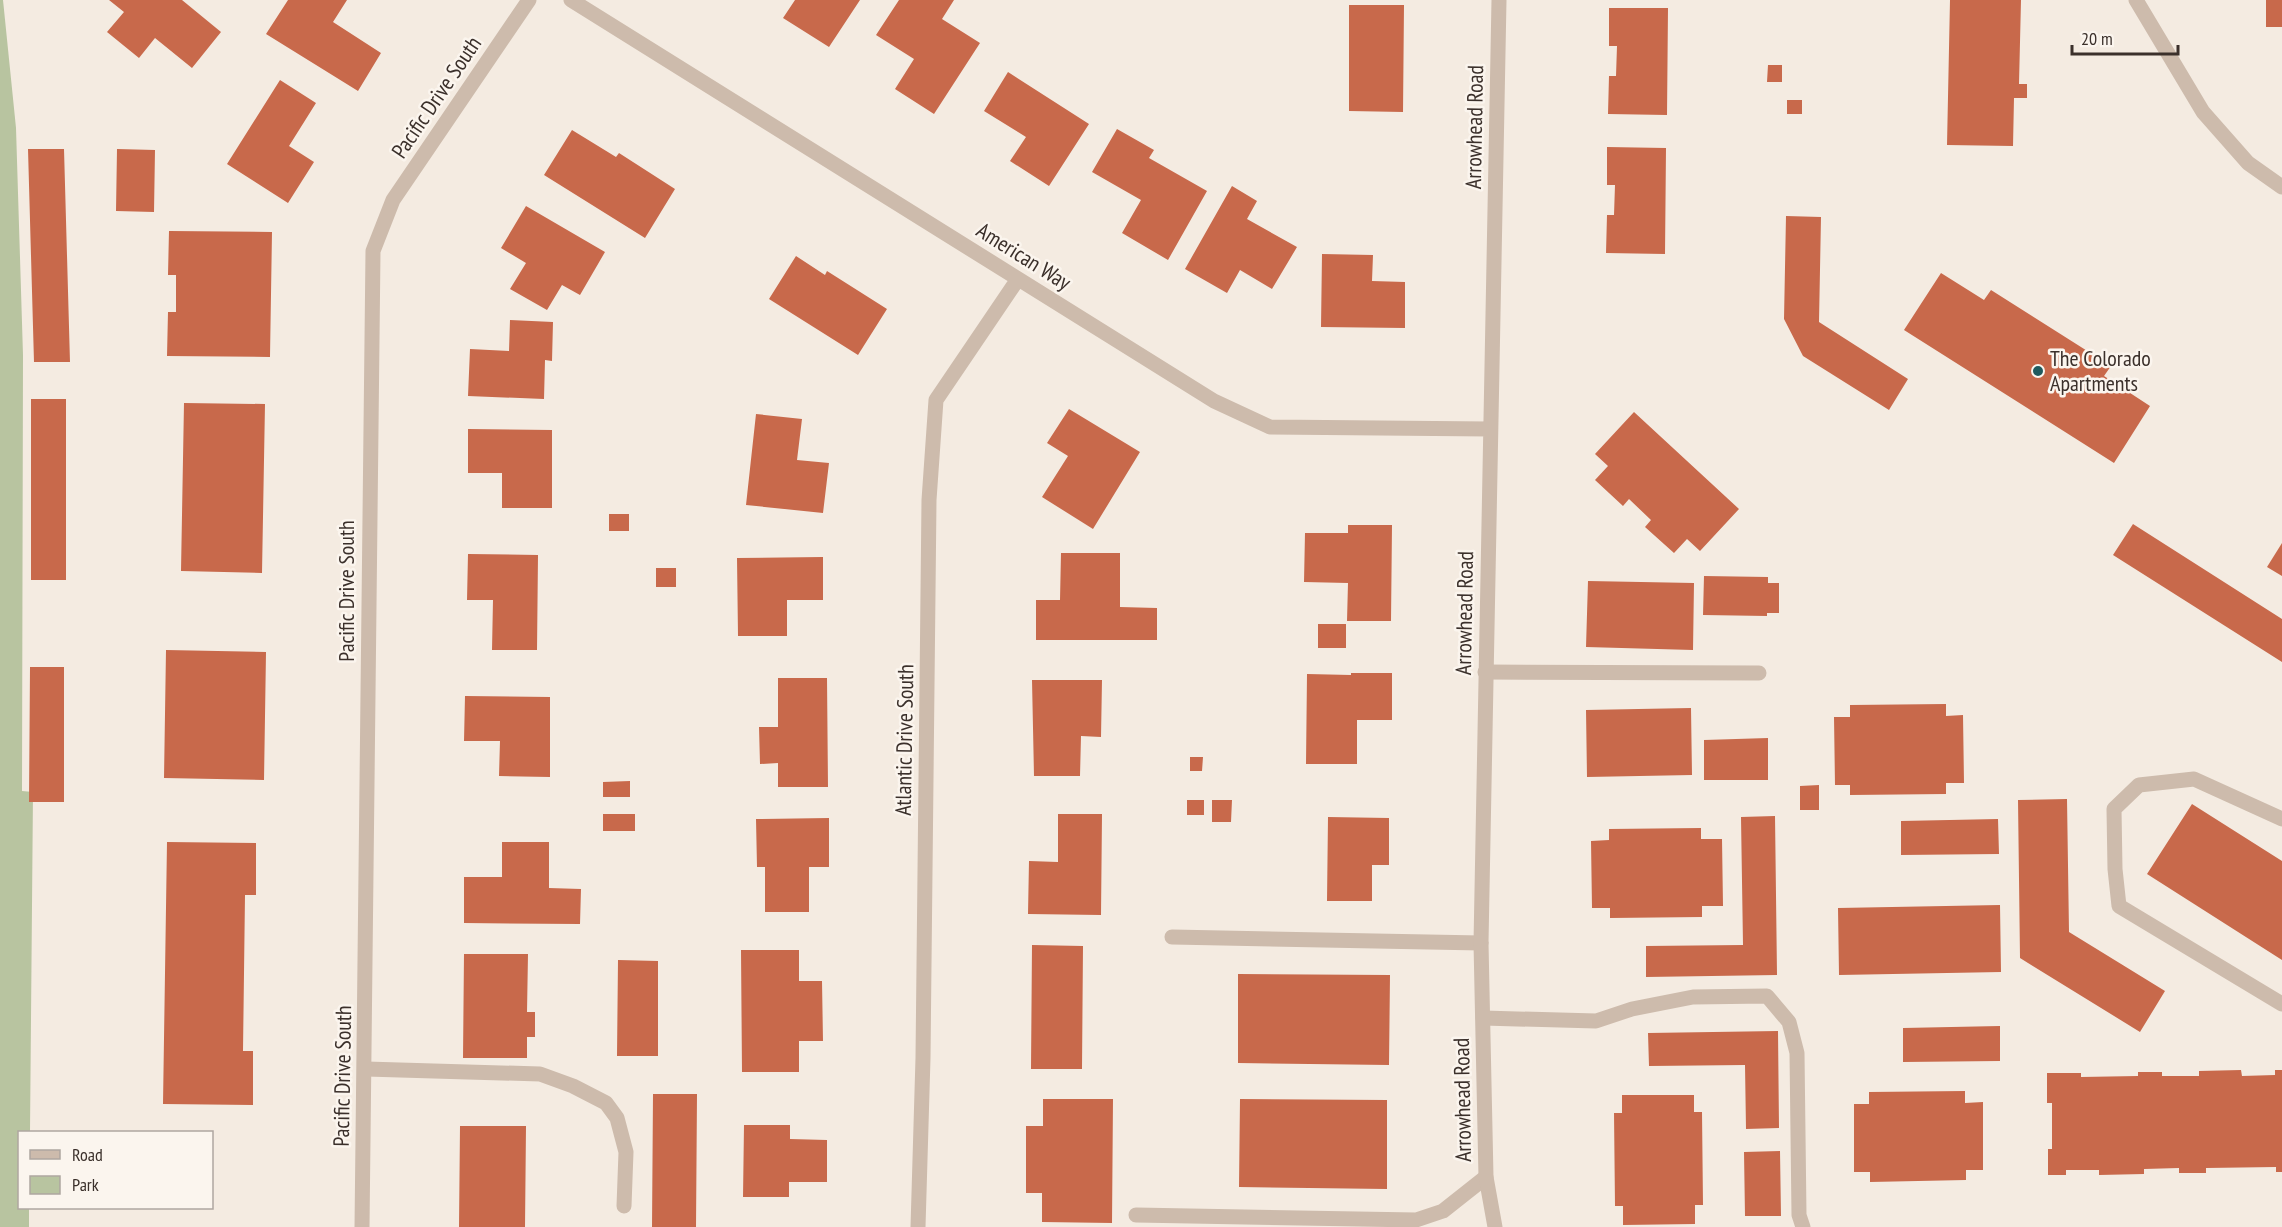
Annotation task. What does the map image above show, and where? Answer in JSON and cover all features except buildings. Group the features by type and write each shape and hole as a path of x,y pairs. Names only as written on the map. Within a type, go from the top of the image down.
{"street":[{"name":"Pacific Drive South","path":"362,1227 366,1069 370,375 373,251 393,200 529,0"},
{"name":"American Way","path":"571,0 1214,401 1270,427 1489,429"},
{"name":"Arrowhead Road","path":"1495,1227 1486,1178 1481,943 1489,429 1499,0"},
{"path":"2136,0 2202,112 2248,164 2282,187"},
{"name":"Atlantic Drive South","path":"918,1227 923,1058 929,500 936,400 1018,279"},
{"path":"1485,672 1759,673"},
{"path":"2282,819 2194,779 2139,785 2114,809 2115,869 2119,906 2282,1004"},
{"path":"1172,937 1481,943"},
{"path":"1482,1018 1596,1021 1632,1009 1693,997 1767,996 1789,1022 1797,1053 1799,1215 1803,1227"},
{"path":"366,1069 540,1074 573,1086 606,1103 617,1118 626,1152 624,1206"},
{"path":"1136,1215 1416,1220 1443,1211 1486,1178"}],"green space":[{"path":"0,0 3,0 16,128 23,355 22,791 33,792 30,1131 18,1131 18,1209 29,1209 29,1227 0,1227"}],"place":[{"name":"The Colorado Apartments","path":"2038,371"}]}
